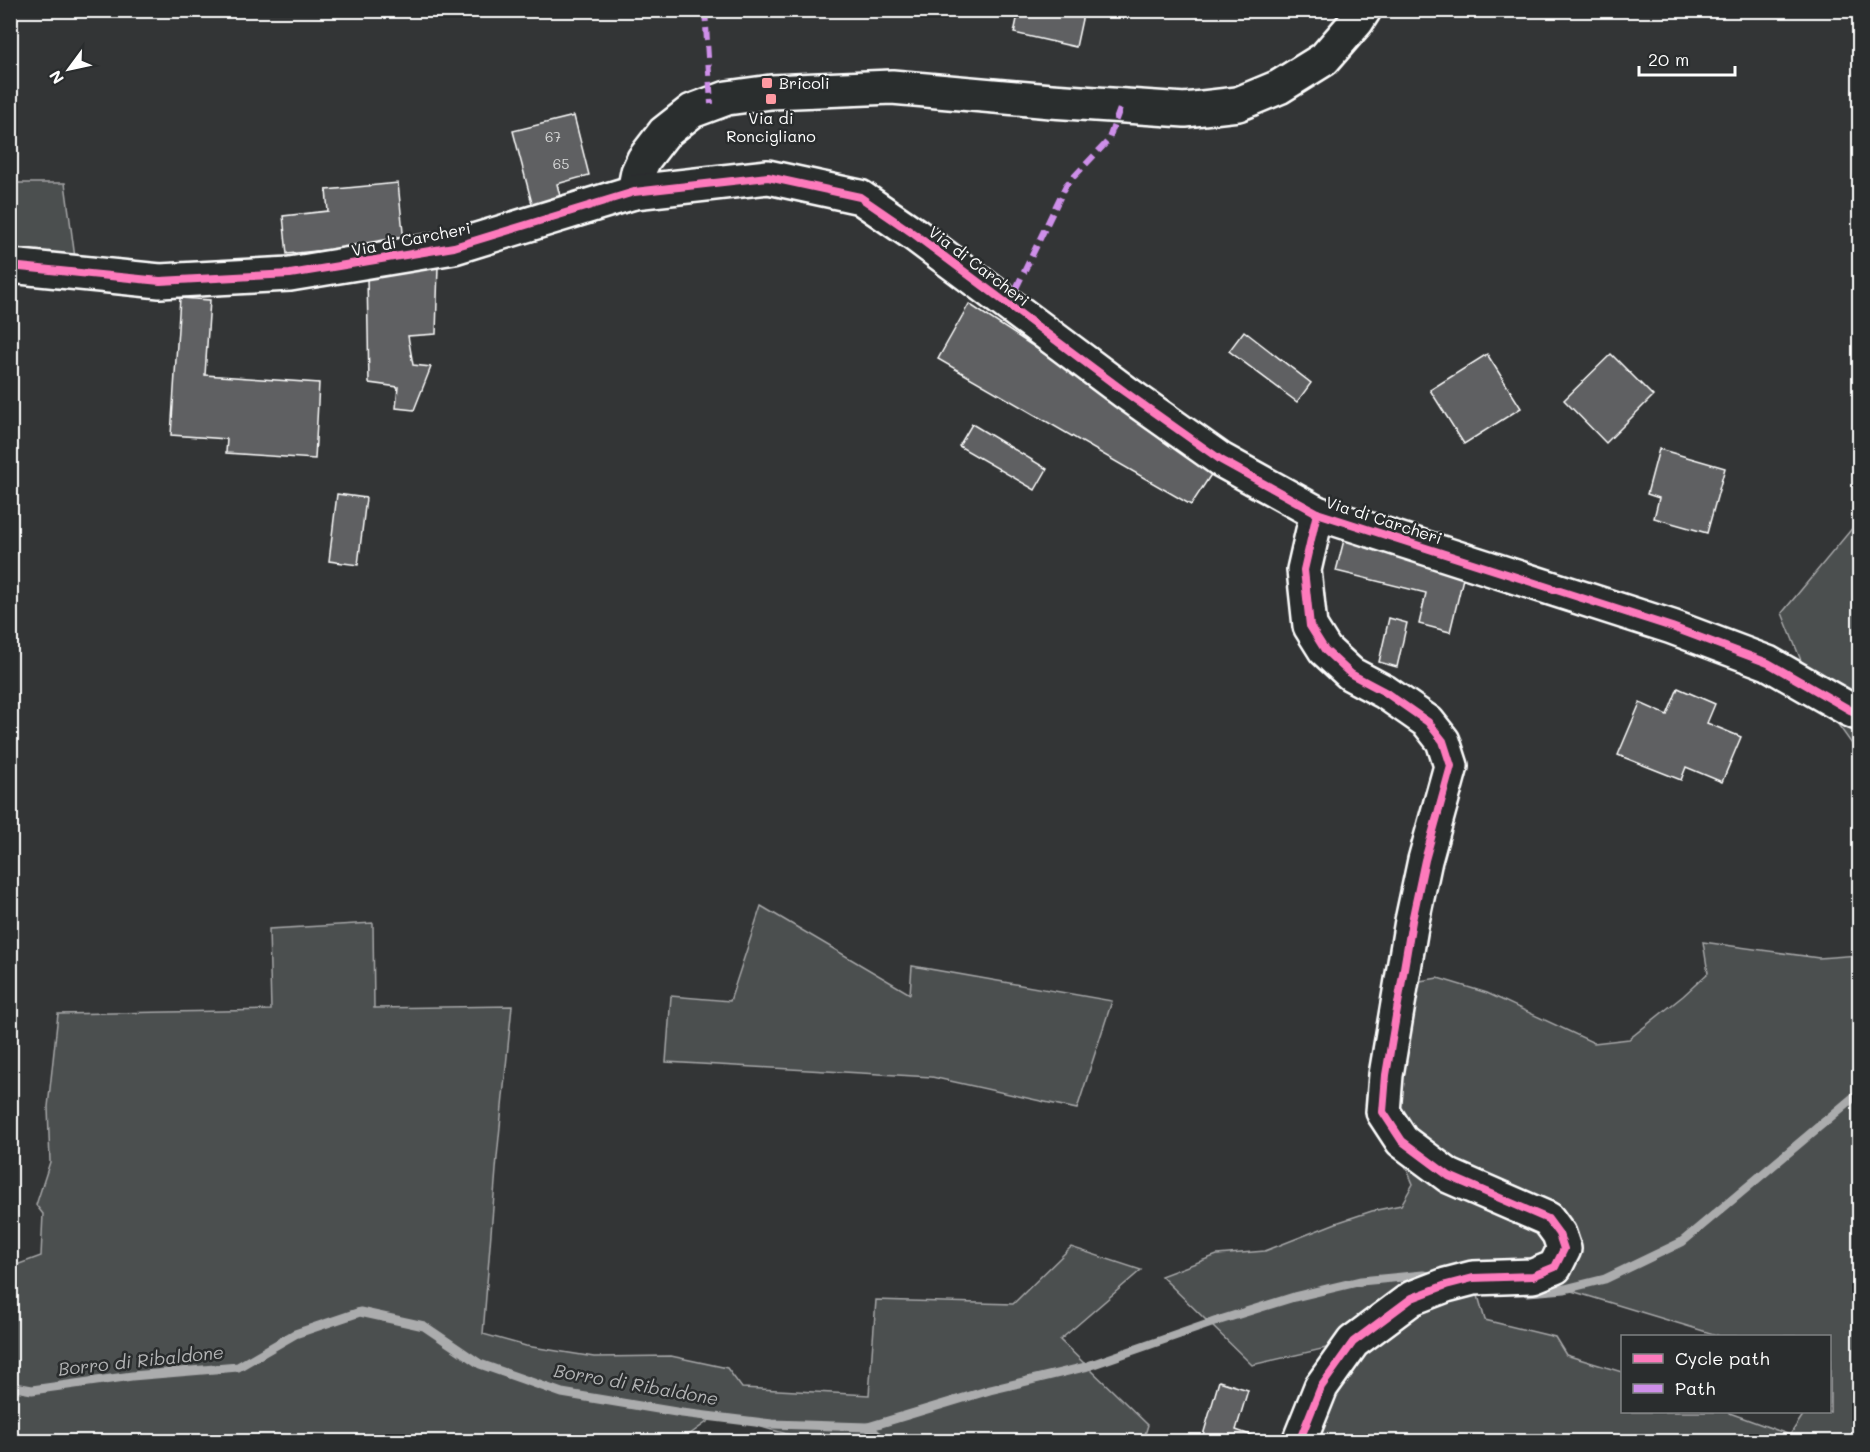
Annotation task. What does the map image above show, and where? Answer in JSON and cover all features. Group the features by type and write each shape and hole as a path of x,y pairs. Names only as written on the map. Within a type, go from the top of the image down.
{"street":[{"path":"634,192 638,172 644,159 664,133 692,111 727,98 771,92 892,87 1185,110 1238,104 1279,87 1324,60 1358,21 1364,10"},
{"name":"Via di Carcheri","path":"10,266 160,281 290,274 453,247 634,192 768,177 860,197 914,234 1125,392 1221,460 1317,513 1672,627 1768,663 1860,714"},
{"path":"1299,1442 1321,1387 1353,1342 1412,1298 1473,1278 1533,1276 1555,1267 1564,1249 1559,1234 1548,1220 1449,1176 1402,1141 1383,1112 1386,1076 1412,921 1425,860 1451,766 1443,741 1428,722 1385,692 1352,674 1325,650 1310,626 1304,570 1317,513"}],"shaded area":[{"path":"11,183 65,183 77,273 11,266"},
{"path":"1859,520 1859,754 1812,688 1782,613"},
{"path":"761,906 910,994 912,966 1112,1001 1077,1109 932,1077 666,1062 671,996 730,1001"},
{"path":"373,923 374,1008 512,1006 483,1334 526,1346 594,1357 671,1356 727,1368 742,1388 869,1395 876,1300 1013,1304 1071,1247 1141,1270 1060,1340 1148,1425 1143,1441 811,1441 737,1420 714,1417 679,1442 11,1441 11,1267 41,1256 43,1214 36,1205 50,1162 48,1107 58,1014 271,1010 269,929"},
{"path":"1703,942 1819,958 1859,955 1859,1441 1299,1441 1352,1342 1252,1365 1161,1276 1217,1255 1265,1251 1336,1223 1372,1211 1401,1205 1413,1184 1383,1112 1402,984 1438,978 1487,993 1594,1043 1629,1039 1708,973"}],"building":[{"path":"1019,10 1084,10 1076,47 1014,33"},
{"path":"574,116 589,175 557,184 562,204 534,211 513,131"},
{"path":"398,183 404,242 287,254 283,216 328,211 326,190"},
{"path":"438,266 436,334 408,336 413,365 431,367 414,410 396,408 398,387 369,383 367,277"},
{"path":"180,298 210,300 205,375 319,383 315,459 226,453 227,439 171,435"},
{"path":"969,304 1216,467 1191,505 938,359"},
{"path":"1244,331 1311,383 1297,402 1229,351"},
{"path":"1487,354 1521,408 1464,444 1430,390"},
{"path":"1611,354 1653,396 1606,443 1564,400"},
{"path":"972,424 1047,469 1035,490 959,446"},
{"path":"1659,449 1725,468 1707,533 1654,518 1659,498 1647,494"},
{"path":"337,494 366,498 358,565 329,561"},
{"path":"1344,540 1465,570 1450,632 1419,624 1426,593 1336,571"},
{"path":"1389,618 1407,623 1397,667 1379,662"},
{"path":"1678,688 1715,704 1707,723 1741,737 1722,782 1686,767 1681,780 1618,755 1640,703 1667,715"},
{"path":"1219,1381 1248,1390 1236,1430 1270,1442 1201,1442"}],"waterway":[{"path":"1528,1292 1565,1289 1605,1279 1682,1242 1860,1092"},
{"name":"Borro di Ribaldone","path":"10,1386 32,1390 132,1376 238,1367 295,1334 360,1312 424,1326 480,1364 562,1393 682,1413 772,1424 868,1427 990,1390 1085,1367 1294,1297 1361,1281 1423,1275 1438,1277"},
{"name":"Borro di Ribaldone","path":"868,1427 886,1442"}],"marked path":[{"path":"705,10 711,104"},
{"path":"1008,305 1066,185 1108,141 1121,106"}],"cycle path":[{"path":"10,266 160,281 290,274 454,247 634,192 768,177 860,197 914,234 1125,392 1221,460 1317,513 1672,627 1768,663 1860,714"},
{"path":"1299,1442 1321,1387 1353,1342 1412,1298 1473,1278 1533,1276 1555,1267 1564,1249 1559,1234 1548,1219 1449,1176 1402,1141 1383,1112 1386,1075 1412,921 1425,860 1451,766 1443,741 1428,722 1385,692 1351,674 1325,650 1310,626 1304,570 1317,513"}],"place":[{"name":"Bricoli","path":"767,83"},
{"name":"Via di Roncigliano","path":"771,99"}]}
